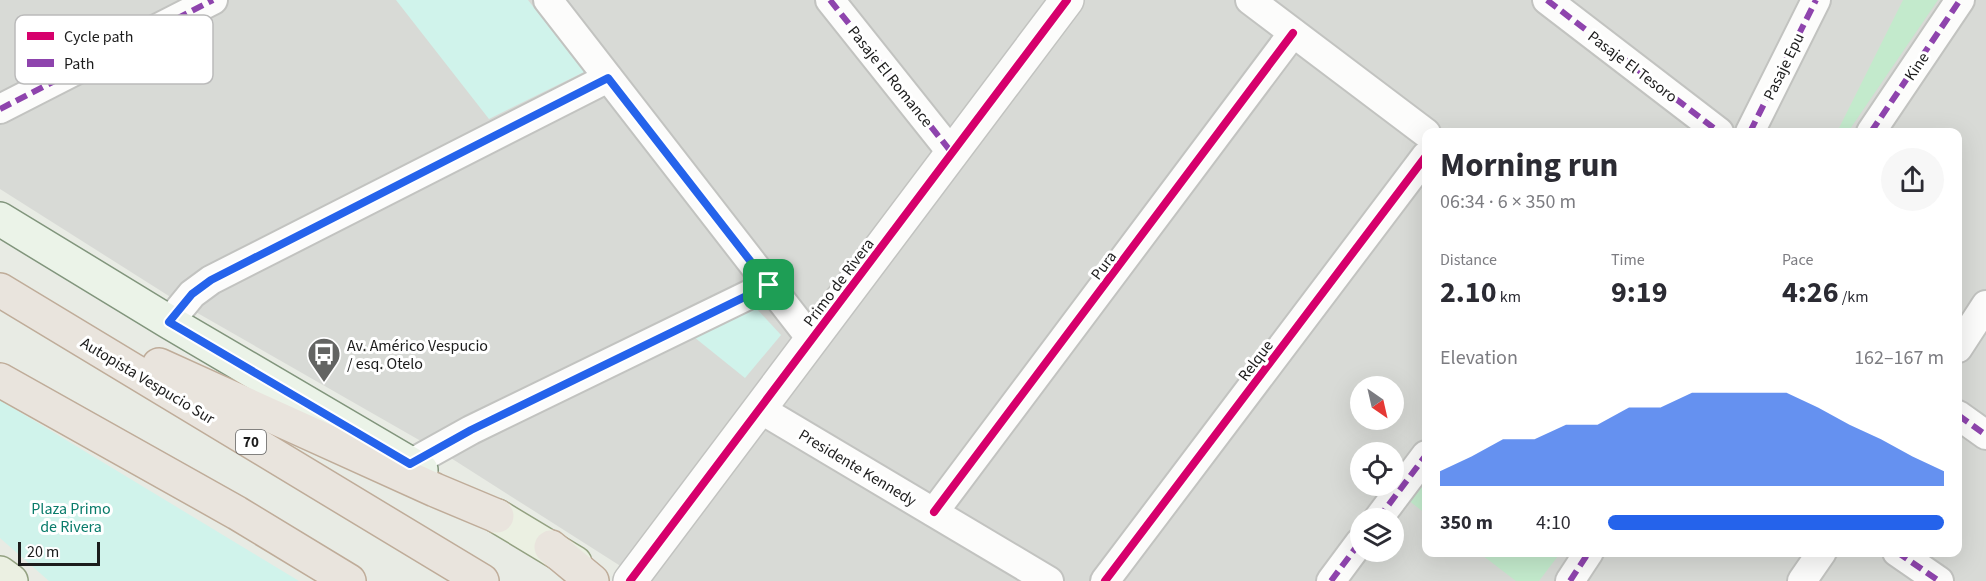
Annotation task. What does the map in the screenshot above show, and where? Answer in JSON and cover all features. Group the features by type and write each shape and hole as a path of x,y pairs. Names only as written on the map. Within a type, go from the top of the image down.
{"highway":[{"path":"10,296 435,490 497,516"},
{"name":"Autopista Vespucio Sur","path":"10,296 482,581"},
{"path":"0,380 237,513 349,581"},
{"path":"550,548 592,581"}],"main road":[{"path":"0,219 605,581"},
{"path":"0,573 11,581"}],"street":[{"path":"184,15 213,0"},
{"path":"548,0 812,340"},
{"name":"Pasaje El Romance","path":"830,0 952,153"},
{"name":"Primo de Rivera","path":"630,581 1067,0"},
{"path":"1250,0 1422,130"},
{"name":"Pasaje El Tesoro","path":"1547,0 1714,128"},
{"name":"Pasaje Epu","path":"1752,128 1816,0"},
{"name":"Kine","path":"1874,128 1960,0"},
{"name":"Pura","path":"934,512 1293,33"},
{"path":"169,322 192,294 211,280 608,78"},
{"path":"0,109 49,84"},
{"name":"Relque","path":"1105,581 1422,161"},
{"path":"410,464 471,430 769,285"},
{"path":"1962,342 1986,304"},
{"name":"Presidente Kennedy","path":"760,409 1049,581"},
{"path":"1962,418 1986,435"},
{"path":"1386,508 1422,460"},
{"path":"1331,581 1350,555"},
{"path":"1570,581 1586,557"},
{"path":"1802,581 1819,557"},
{"path":"1904,557 1939,581"}],"shaded area":[{"path":"0,0 1986,0 1986,581 644,581 454,460 180,303 0,189"}],"green space":[{"path":"396,0 528,0 584,72 489,119"},
{"path":"1903,0 1938,0 1851,128 1839,128"},
{"path":"755,307 781,335 745,378 694,337"},
{"name":"Plaza Primo de Rivera","path":"0,400 299,581 49,581 0,538"},
{"path":"1422,481 1422,511 1408,500"},
{"path":"1485,557 1557,557 1539,581 1516,581"}],"marked path":[{"path":"184,15 213,0"},
{"path":"830,0 952,153"},
{"path":"1547,0 1714,128"},
{"path":"1752,128 1816,0"},
{"path":"1874,128 1960,0"},
{"path":"169,322 192,294 211,280 608,78"},
{"path":"0,109 49,84"},
{"path":"410,464 471,430 769,285"},
{"path":"1962,418 1986,435"},
{"path":"1386,508 1422,460"},
{"path":"1331,581 1350,555"},
{"path":"1570,581 1586,557"},
{"path":"1904,557 1939,581"}],"cycle path":[{"path":"630,581 1067,0"},
{"path":"934,512 1293,33"},
{"path":"1105,581 1422,161"}],"place":[{"name":"Av. Américo Vespucio / esq. Otelo","path":"324,383"}],"route":[{"path":"608,78 769,285 471,430 410,464 169,322 192,294 211,280 608,78"}]}
